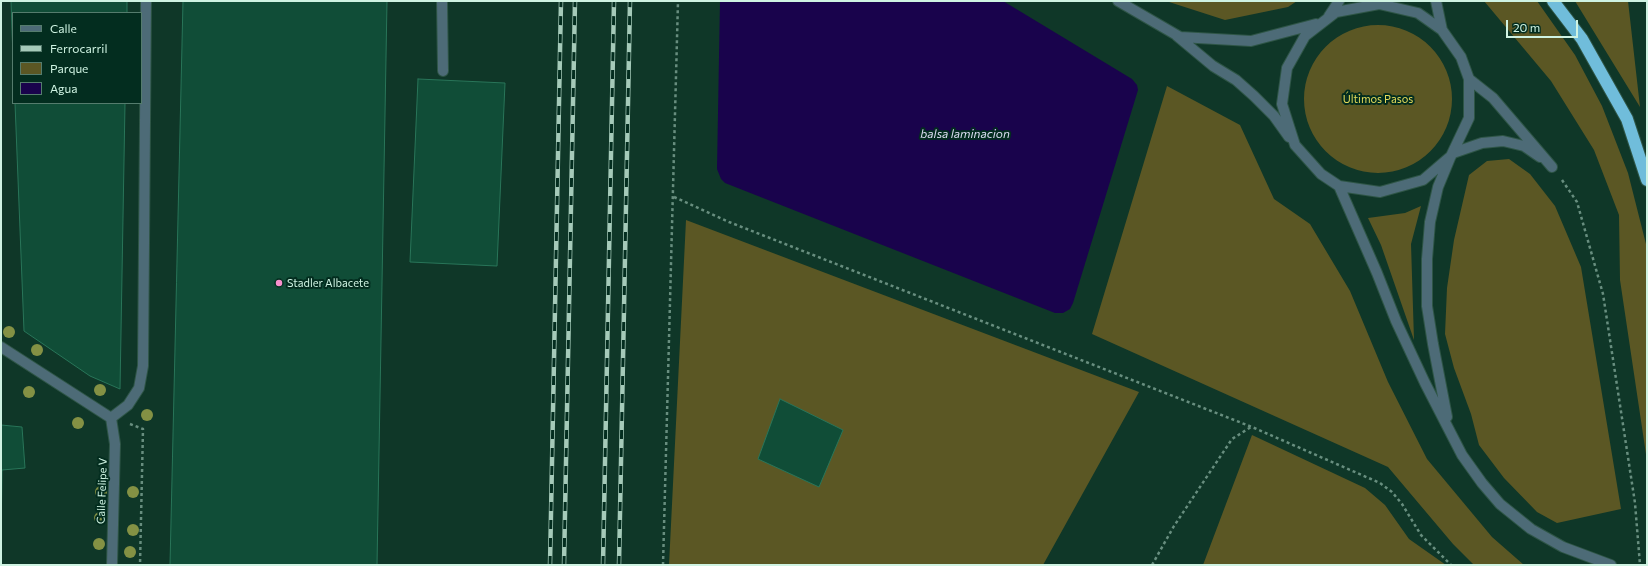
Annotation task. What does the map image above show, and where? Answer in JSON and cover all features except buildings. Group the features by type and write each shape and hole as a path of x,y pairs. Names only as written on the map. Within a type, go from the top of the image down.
{"highway":[{"path":"1553,1 1582,39 1627,119 1647,180"}],"street":[{"path":"1,348 111,418 128,405 139,388 143,366 146,1"},
{"path":"442,1 443,71"},
{"path":"1118,1 1180,37 1251,41 1320,23"},
{"path":"1329,16 1338,1"},
{"path":"1436,1 1442,30"},
{"path":"1295,145 1282,104 1287,68 1305,36 1336,12 1379,4 1418,13 1442,30 1461,57 1469,79 1469,118 1438,187 1430,222 1427,259 1427,306 1448,425"},
{"path":"1174,33 1213,66 1236,80 1254,96 1274,116 1295,145 1322,174 1339,186 1380,192 1423,180 1452,155 1482,143 1503,141 1524,146 1552,167"},
{"path":"1469,79 1492,98 1552,167"},
{"path":"1339,186 1396,321 1425,383 1448,425 1462,455 1482,483 1500,504 1531,529 1563,547 1611,565"},
{"name":"Calle Felipe V","path":"111,418 115,444 112,565"}],"path":[{"path":"663,565 674,197 678,1"},
{"path":"1552,167 1577,202 1603,294 1635,503 1640,565"},
{"path":"674,197 729,222 1252,427 1380,483 1392,492 1402,504 1421,535 1451,565"},
{"path":"111,418 143,429 140,565"},
{"path":"1152,565 1174,526 1232,439 1252,427"}],"green space":[{"path":"1166,1 1297,1 1288,7 1225,20"},
{"path":"1484,1 1537,1 1575,55 1602,106 1628,173 1647,248 1647,461 1620,280 1619,215 1594,150 1551,81"},
{"path":"1575,1 1628,1 1640,107"},
{"name":"Últimos Pasos","path":"1385,25 1399,28 1419,37 1435,52 1440,58 1449,78 1452,99 1451,113 1443,134 1440,140 1425,156 1419,161 1399,170 1385,173 1371,173 1357,170 1337,161 1316,140 1305,113 1304,92 1307,78 1316,58 1337,37 1364,26"},
{"path":"1167,86 1240,125 1274,199 1310,224 1350,291 1388,382 1427,459 1492,537 1524,565 1474,565 1453,544 1388,467 1092,334"},
{"path":"1509,159 1530,174 1555,206 1581,267 1621,509 1557,523 1537,512 1504,478 1479,445 1471,414 1454,368 1445,334 1447,288 1454,240 1469,175 1487,161"},
{"path":"1421,206 1411,244 1414,340 1381,245 1368,218 1405,213"},
{"path":"686,220 1139,392 1043,565 669,565"},
{"path":"1252,435 1365,488 1385,505 1409,539 1446,565 1203,565"}],"water":[{"name":"balsa laminacion","path":"720,1 1003,1 1132,79 1137,85 1138,90 1070,309 1063,313 1055,313 725,183 721,179 717,169"}],"railway":[{"path":"550,565 561,1"},
{"path":"564,565 575,1"},
{"path":"603,565 614,1"},
{"path":"619,565 630,1"}],"place":[{"name":"Stadler Albacete","path":"279,283"}]}
